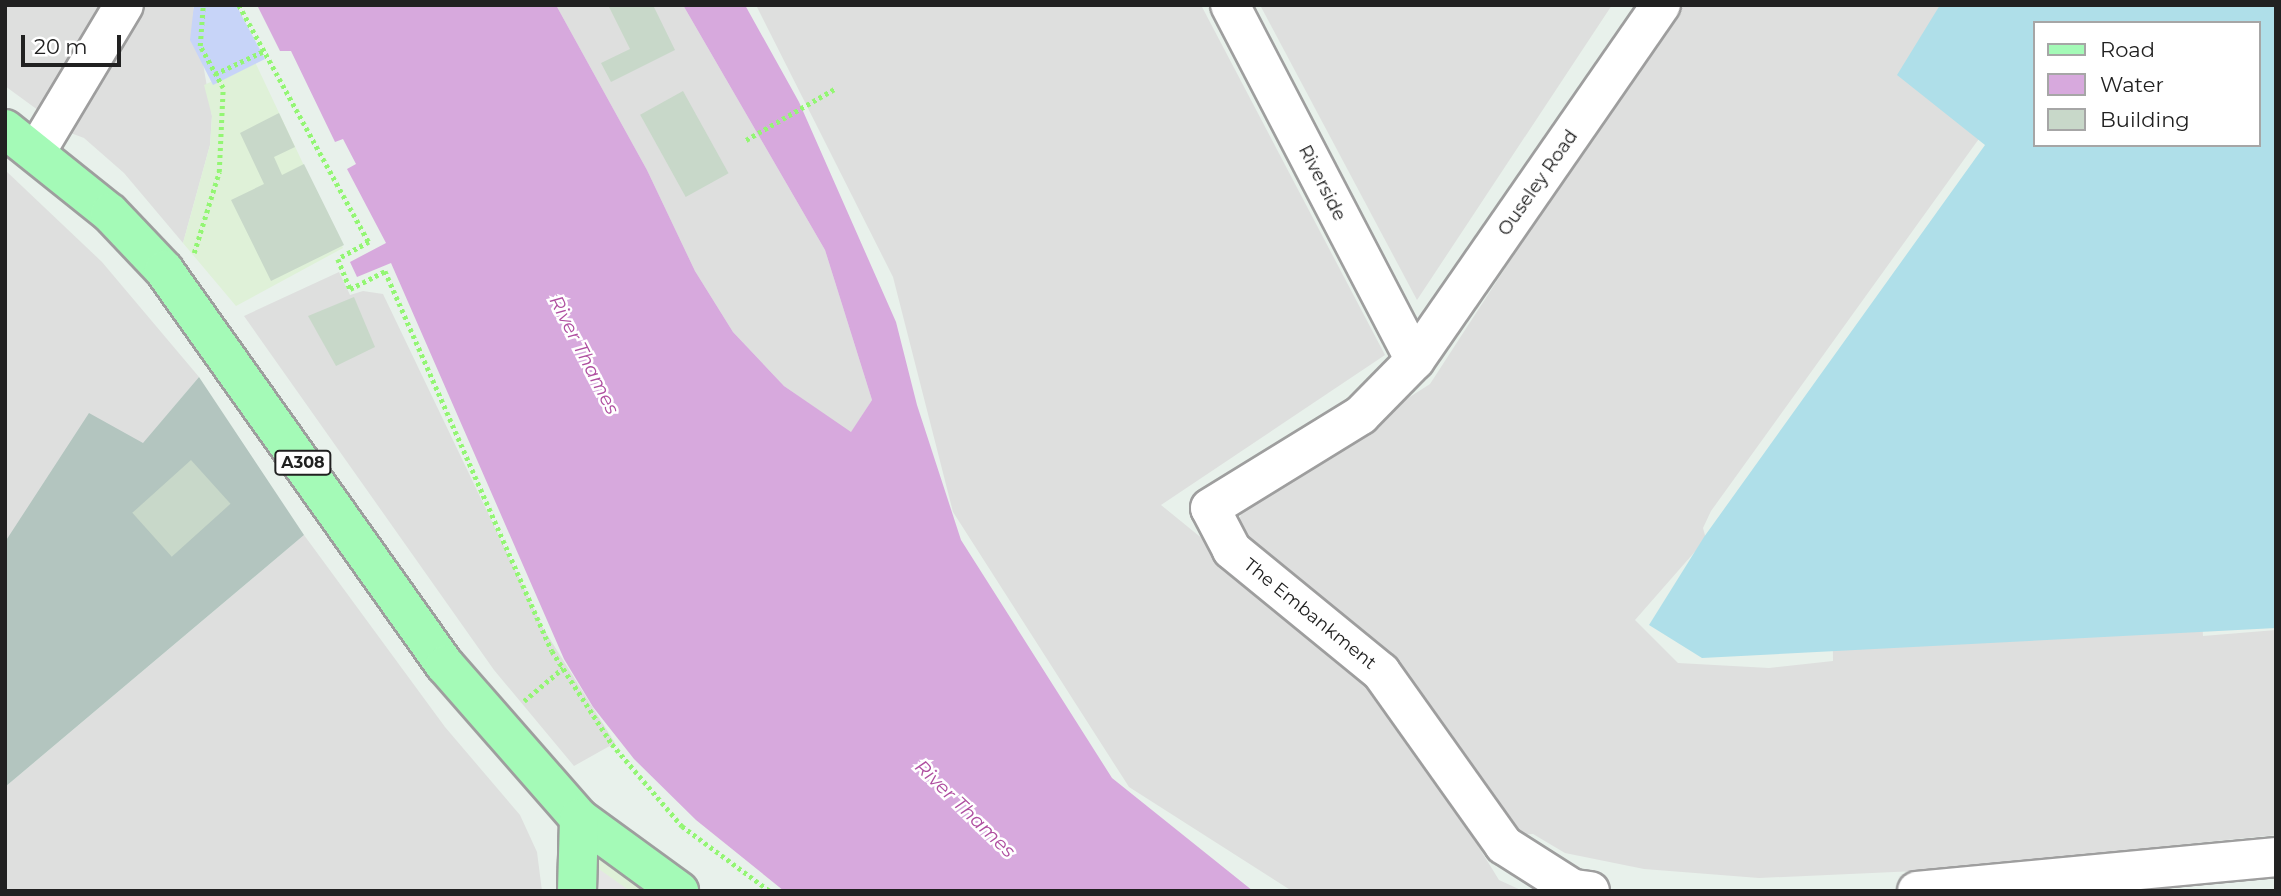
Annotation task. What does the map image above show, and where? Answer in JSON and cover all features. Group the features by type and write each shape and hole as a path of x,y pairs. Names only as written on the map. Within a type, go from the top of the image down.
{"main road":[{"name":"A308","path":"5,129 110,213 181,294 445,665 579,818 680,891"},
{"path":"577,891 579,818"}],"street":[{"path":"36,152 124,5"},
{"name":"Riverside","path":"1230,5 1415,360"},
{"name":"Ouseley Road","path":"1415,360 1661,5"},
{"name":"The Embankment","path":"1415,360 1361,415 1210,508 1232,550 1381,671 1504,845 1573,889 1590,891"},
{"path":"1917,891 2276,857"}],"path":[{"path":"181,294 219,172 223,88 200,46 203,5"},
{"path":"239,5 369,242 338,260 350,289 385,271 564,668 612,744 682,826 770,891"},
{"path":"215,74 266,50"},
{"path":"746,140 836,88"},
{"path":"516,708 564,668"}],"shaded area":[{"path":"5,5 193,5 212,116 210,145 183,243 124,173 84,138 68,132 5,86"},
{"path":"194,5 236,5 265,59 213,85 190,40"},
{"path":"556,5 683,5 825,250 872,400 851,433 784,386 733,332 695,271 647,170"},
{"path":"756,5 1201,5 1385,355 1161,505 1375,679 1499,880 1523,891 1292,891 1129,787 953,512 893,277"},
{"path":"1260,5 1612,5 1417,300"},
{"path":"1676,5 2009,5 2027,72 1711,511 1703,528 1706,539 1635,620 1678,663 1769,668 1833,661 1832,563 2198,533 2203,636 2276,630 2276,835 1916,871 1759,878 1644,869 1565,853 1533,834 1514,835 1238,527 1243,504 1430,384"},
{"path":"1940,5 2276,5 2276,628 1702,658 1649,625 1704,537 1985,145 1897,75"},
{"path":"255,62 343,248 236,306 183,243 210,145 212,116 204,85"},
{"path":"5,170 102,262 199,377 143,444 5,542"},
{"path":"339,272 350,295 363,291 383,294 543,628 615,743 574,766 494,670 244,316"},
{"path":"199,377 304,535 5,787 5,542 89,413 143,443"},
{"path":"304,535 445,727 520,815 537,852 542,891 5,891 5,787"},
{"path":"590,847 653,891 590,891"},
{"path":"596,867 630,891 596,891"}],"water":[{"name":"River Thames","path":"257,5 556,5 647,170 695,271 733,332 784,386 851,432 872,400 825,250 683,5 745,5 799,102 896,322 917,405 961,540 1112,778 1253,891 784,891 696,820 634,759 593,707 564,659 391,263 357,277 350,262 386,243 347,169 356,164 343,139 335,142 291,51 280,51"}],"building":[{"path":"608,5 653,5 675,50 611,82 601,63 630,49"},
{"path":"683,91 729,173 686,197 640,115"},
{"path":"279,113 295,147 274,157 282,175 304,164 344,245 271,281 231,200 264,184 240,133"},
{"path":"354,297 375,347 336,366 308,316"},
{"path":"191,460 230,504 172,557 132,513"}]}
